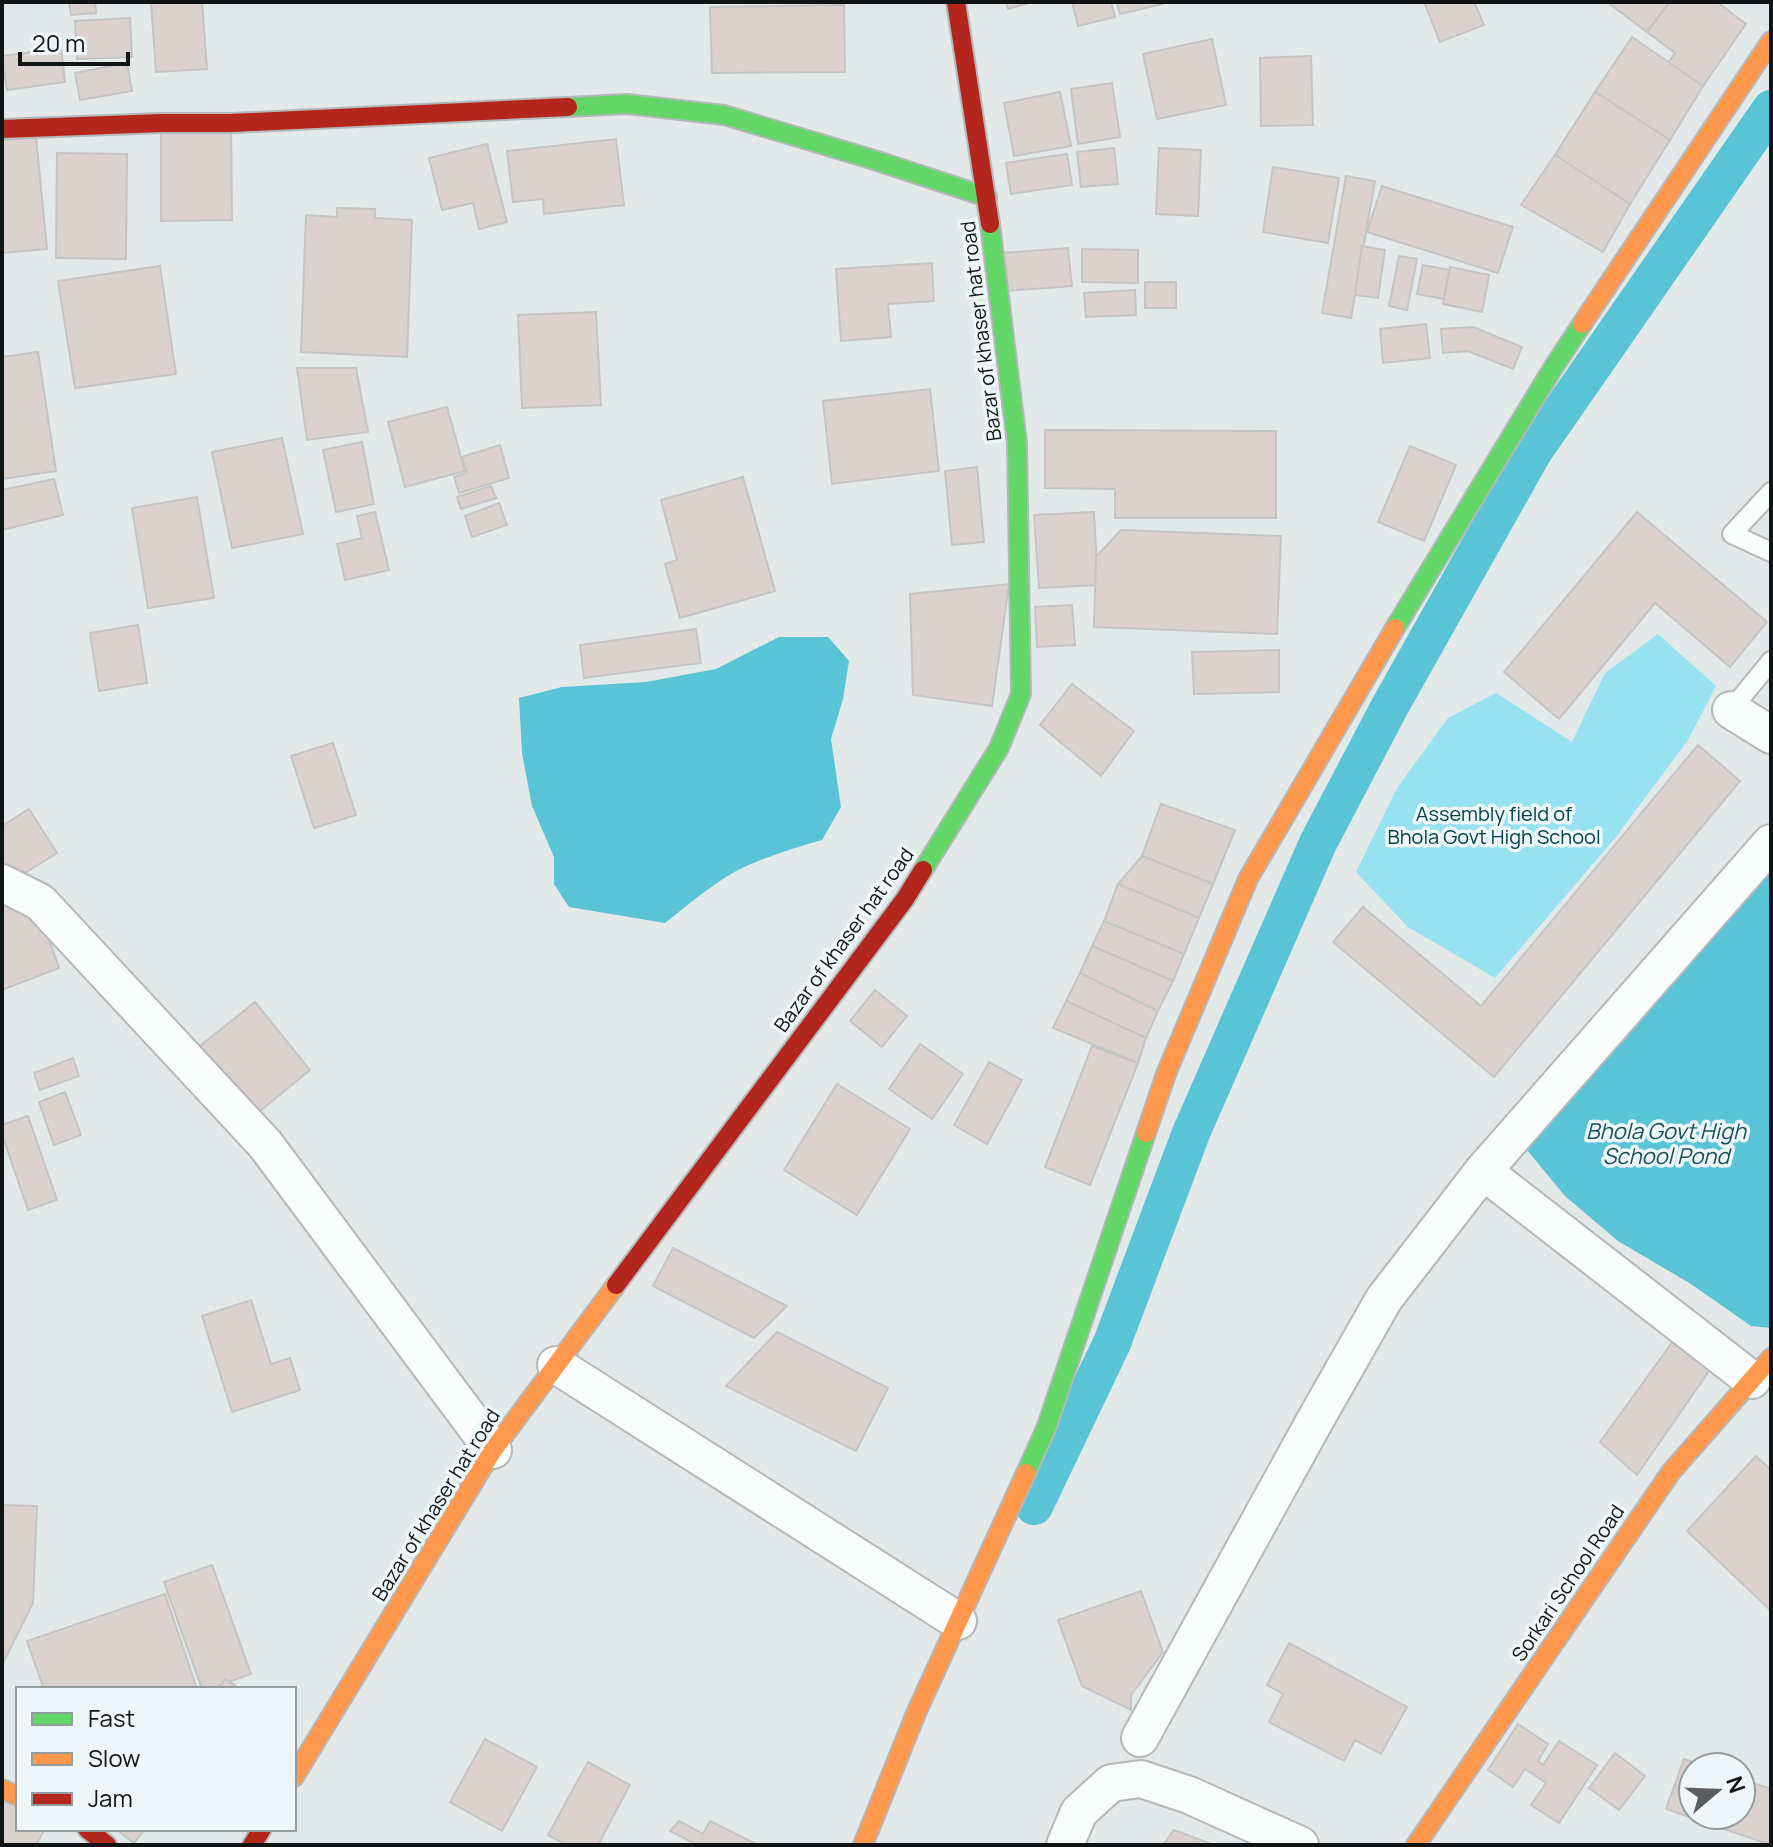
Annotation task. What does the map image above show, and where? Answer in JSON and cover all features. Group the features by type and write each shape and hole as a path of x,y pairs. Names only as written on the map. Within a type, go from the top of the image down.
{"street":[{"name":"Bazar of khaser hat road","path":"296,1774 493,1450 905,899 999,748 1021,694 1017,443 987,197 956,2"},
{"path":"863,1845 917,1711 1047,1426 1166,1074 1248,879 1418,588 1553,368 1771,41"},
{"path":"2,129 247,122 627,104 724,115 987,197"},
{"path":"1731,710 1771,735"},
{"path":"1140,1738 1384,1299 1483,1171 1771,843"},
{"path":"2,883 40,902 265,1144 493,1450"},
{"path":"1483,1171 1761,1369"},
{"path":"556,1365 958,1621"},
{"name":"Sorkari School Road","path":"1416,1845 1671,1472 1761,1369"},
{"path":"1065,1845 1079,1812 1111,1783 1141,1779 1189,1795 1300,1845"},
{"path":"90,1831 107,1845"}],"lane":[{"path":"1771,492 1732,534 1771,552"},
{"path":"1731,710 1771,661"}],"green space":[{"name":"Assembly field of Bhola Govt High School","path":"1658,634 1716,686 1688,740 1615,838 1495,978 1408,927 1356,872 1397,788 1448,718 1496,693 1572,742 1605,673"}],"water":[{"path":"779,637 828,637 849,661 843,699 831,739 841,807 822,840 738,870 665,923 569,907 554,884 554,857 532,806 522,753 519,698 562,687 646,682 716,669"},
{"name":"Bhola Govt High School Pond","path":"1771,869 1771,1328 1751,1326 1691,1284 1618,1241 1565,1196 1527,1150 1625,1027"}],"building":[{"path":"69,2 95,2 96,13 71,15"},
{"path":"151,2 202,2 207,69 156,72"},
{"path":"1006,2 1032,2 1008,9"},
{"path":"1072,2 1111,2 1115,17 1078,26"},
{"path":"1117,2 1161,2 1162,4 1120,14"},
{"path":"1424,2 1474,2 1484,25 1440,42"},
{"path":"1607,2 1670,2 1647,32"},
{"path":"1670,2 1717,2 1746,24 1703,86 1668,63 1675,53 1647,32"},
{"path":"844,5 845,72 712,73 710,7"},
{"path":"130,18 132,57 77,59 75,21"},
{"path":"1632,37 1703,86 1670,140 1595,92"},
{"path":"1212,39 1226,105 1157,119 1143,54"},
{"path":"61,48 65,82 7,90 2,56"},
{"path":"1311,56 1313,125 1261,126 1260,58"},
{"path":"127,63 132,91 80,100 75,73"},
{"path":"1112,83 1120,137 1078,144 1071,89"},
{"path":"1060,92 1071,146 1014,156 1004,103"},
{"path":"1595,92 1670,140 1630,204 1555,155"},
{"path":"161,123 231,123 232,220 161,221"},
{"path":"36,137 47,249 2,253 2,140"},
{"path":"616,139 624,205 544,214 543,199 513,202 507,151"},
{"path":"487,144 507,222 479,229 473,203 442,210 429,158"},
{"path":"1114,148 1118,184 1081,187 1077,152"},
{"path":"1159,148 1201,150 1198,216 1156,214"},
{"path":"57,153 127,154 126,259 56,258"},
{"path":"1067,154 1072,185 1011,194 1006,163"},
{"path":"1555,155 1630,204 1603,252 1521,205"},
{"path":"1273,167 1339,178 1328,243 1263,232"},
{"path":"1346,176 1375,181 1351,318 1322,313"},
{"path":"1382,186 1513,227 1498,273 1367,232"},
{"path":"337,208 375,209 375,218 412,220 407,357 301,352 306,215 337,217"},
{"path":"1362,246 1385,250 1378,298 1355,295"},
{"path":"1068,248 1072,286 1006,291 1002,253"},
{"path":"1082,249 1138,250 1138,283 1082,282"},
{"path":"1399,256 1417,259 1407,310 1389,306"},
{"path":"932,263 934,301 888,304 891,337 841,341 836,269"},
{"path":"1423,265 1449,270 1444,299 1417,294"},
{"path":"160,266 176,374 75,388 58,281"},
{"path":"1450,267 1489,275 1482,312 1443,304"},
{"path":"1145,282 1176,282 1176,308 1145,308"},
{"path":"1135,290 1136,315 1086,317 1084,293"},
{"path":"596,312 601,405 522,408 518,315"},
{"path":"1426,324 1430,358 1383,363 1380,329"},
{"path":"1473,327 1522,347 1513,369 1468,351 1443,353 1441,329"},
{"path":"38,352 56,471 2,479 2,357"},
{"path":"297,368 356,368 368,432 307,440"},
{"path":"930,389 939,471 832,484 823,401"},
{"path":"447,407 465,471 405,487 388,422"},
{"path":"1045,430 1276,431 1276,518 1115,518 1115,489 1045,488"},
{"path":"282,438 303,534 232,548 212,452"},
{"path":"362,442 374,504 336,512 323,450"},
{"path":"500,445 509,478 459,493 454,477 467,473 462,457"},
{"path":"1410,446 1456,465 1424,541 1378,522"},
{"path":"977,467 984,542 952,545 945,471"},
{"path":"743,477 775,591 680,618 665,564 677,560 661,500"},
{"path":"54,479 63,515 2,530 2,490"},
{"path":"491,486 496,498 461,509 457,497"},
{"path":"197,497 214,598 148,608 132,508"},
{"path":"499,503 507,525 472,537 465,516"},
{"path":"375,512 389,570 345,580 337,544 362,538 357,516"},
{"path":"1094,512 1098,585 1039,588 1034,515"},
{"path":"1637,512 1767,622 1730,667 1655,603 1559,719 1504,672"},
{"path":"1121,530 1281,536 1277,634 1094,627 1096,557"},
{"path":"1009,584 992,706 913,695 910,594"},
{"path":"1072,605 1075,645 1037,647 1035,607"},
{"path":"138,625 147,683 99,691 90,633"},
{"path":"696,629 701,663 584,678 580,645"},
{"path":"1279,650 1279,692 1194,694 1192,652"},
{"path":"1072,684 1134,731 1101,776 1040,725"},
{"path":"333,743 356,815 314,828 291,756"},
{"path":"1698,745 1740,781 1494,1077 1333,942 1363,907 1481,1006"},
{"path":"1161,804 1235,830 1213,884 1142,856"},
{"path":"29,809 57,853 20,876 2,863 2,826"},
{"path":"1142,856 1213,884 1199,918 1118,884"},
{"path":"1118,884 1199,918 1184,954 1104,921"},
{"path":"2,898 43,922 59,968 2,990"},
{"path":"1104,921 1184,954 1173,981 1092,946"},
{"path":"1092,946 1173,981 1158,1011 1080,973"},
{"path":"1080,973 1158,1011 1146,1038 1066,1001"},
{"path":"875,990 907,1016 882,1047 850,1021"},
{"path":"1066,1001 1146,1038 1138,1063 1053,1028"},
{"path":"255,1002 310,1070 255,1115 200,1046"},
{"path":"920,1044 963,1074 932,1119 889,1089"},
{"path":"1092,1046 1138,1063 1090,1185 1045,1167"},
{"path":"73,1058 79,1076 40,1090 34,1073"},
{"path":"989,1062 1022,1080 987,1144 954,1125"},
{"path":"837,1084 910,1129 857,1215 784,1170"},
{"path":"65,1092 81,1135 54,1145 39,1102"},
{"path":"28,1116 57,1200 28,1210 2,1134 2,1125"},
{"path":"673,1248 787,1306 754,1338 653,1286"},
{"path":"251,1300 271,1364 290,1358 300,1390 232,1412 202,1316"},
{"path":"777,1332 888,1388 856,1451 726,1386"},
{"path":"1679,1333 1716,1361 1637,1475 1600,1442"},
{"path":"1756,1456 1771,1470 1771,1611 1687,1531"},
{"path":"2,1505 37,1506 33,1603 2,1665"},
{"path":"212,1565 251,1674 215,1687 201,1687 164,1582"},
{"path":"1141,1591 1163,1652 1131,1695 1131,1710 1082,1686 1058,1620"},
{"path":"165,1594 196,1687 43,1687 27,1641"},
{"path":"1289,1643 1407,1707 1381,1754 1355,1740 1344,1761 1269,1722 1283,1694 1267,1685"},
{"path":"225,1679 238,1687 220,1687"},
{"path":"1518,1724 1548,1744 1538,1761 1543,1765 1559,1741 1597,1765 1559,1823 1531,1805 1546,1783 1525,1769 1513,1787 1488,1770"},
{"path":"485,1739 537,1767 502,1831 450,1802"},
{"path":"1615,1753 1645,1776 1619,1810 1589,1788"},
{"path":"588,1762 630,1785 598,1845 567,1845 548,1835"},
{"path":"1677,1778 1677,1813 1666,1809"},
{"path":"1757,1784 1771,1789 1771,1845 1730,1831 1757,1831"},
{"path":"16,1798 16,1831 44,1831 36,1845 2,1845 2,1802"},
{"path":"679,1821 703,1834 710,1821 756,1844 697,1845 670,1831"},
{"path":"1174,1830 1214,1845 1163,1845"},
{"path":"119,1831 143,1831 134,1843"}],"waterway":[{"path":"1034,1506 1112,1343 1191,1133 1318,843 1390,706 1533,452 1771,109"}],"traffic: fast":[{"path":"568,107 627,104 724,115 987,197"},
{"path":"923,870 999,748 1021,694 1017,443 990,224"},
{"path":"1395,628 1582,324"},
{"path":"1026,1473 1047,1426 1146,1133"}],"traffic: slow":[{"path":"1582,324 1771,41"},
{"path":"1146,1133 1166,1074 1248,879 1395,628"},
{"path":"296,1774 493,1450 616,1285"},
{"path":"1416,1845 1671,1472 1771,1358"},
{"path":"863,1845 917,1711 1026,1473"},
{"path":"2,1789 16,1795"}],"traffic: jam":[{"path":"956,2 990,224"},
{"path":"2,129 231,123 568,107"},
{"path":"616,1285 905,899 923,870"},
{"path":"90,1831 107,1845"},
{"path":"252,1845 261,1831"}]}
